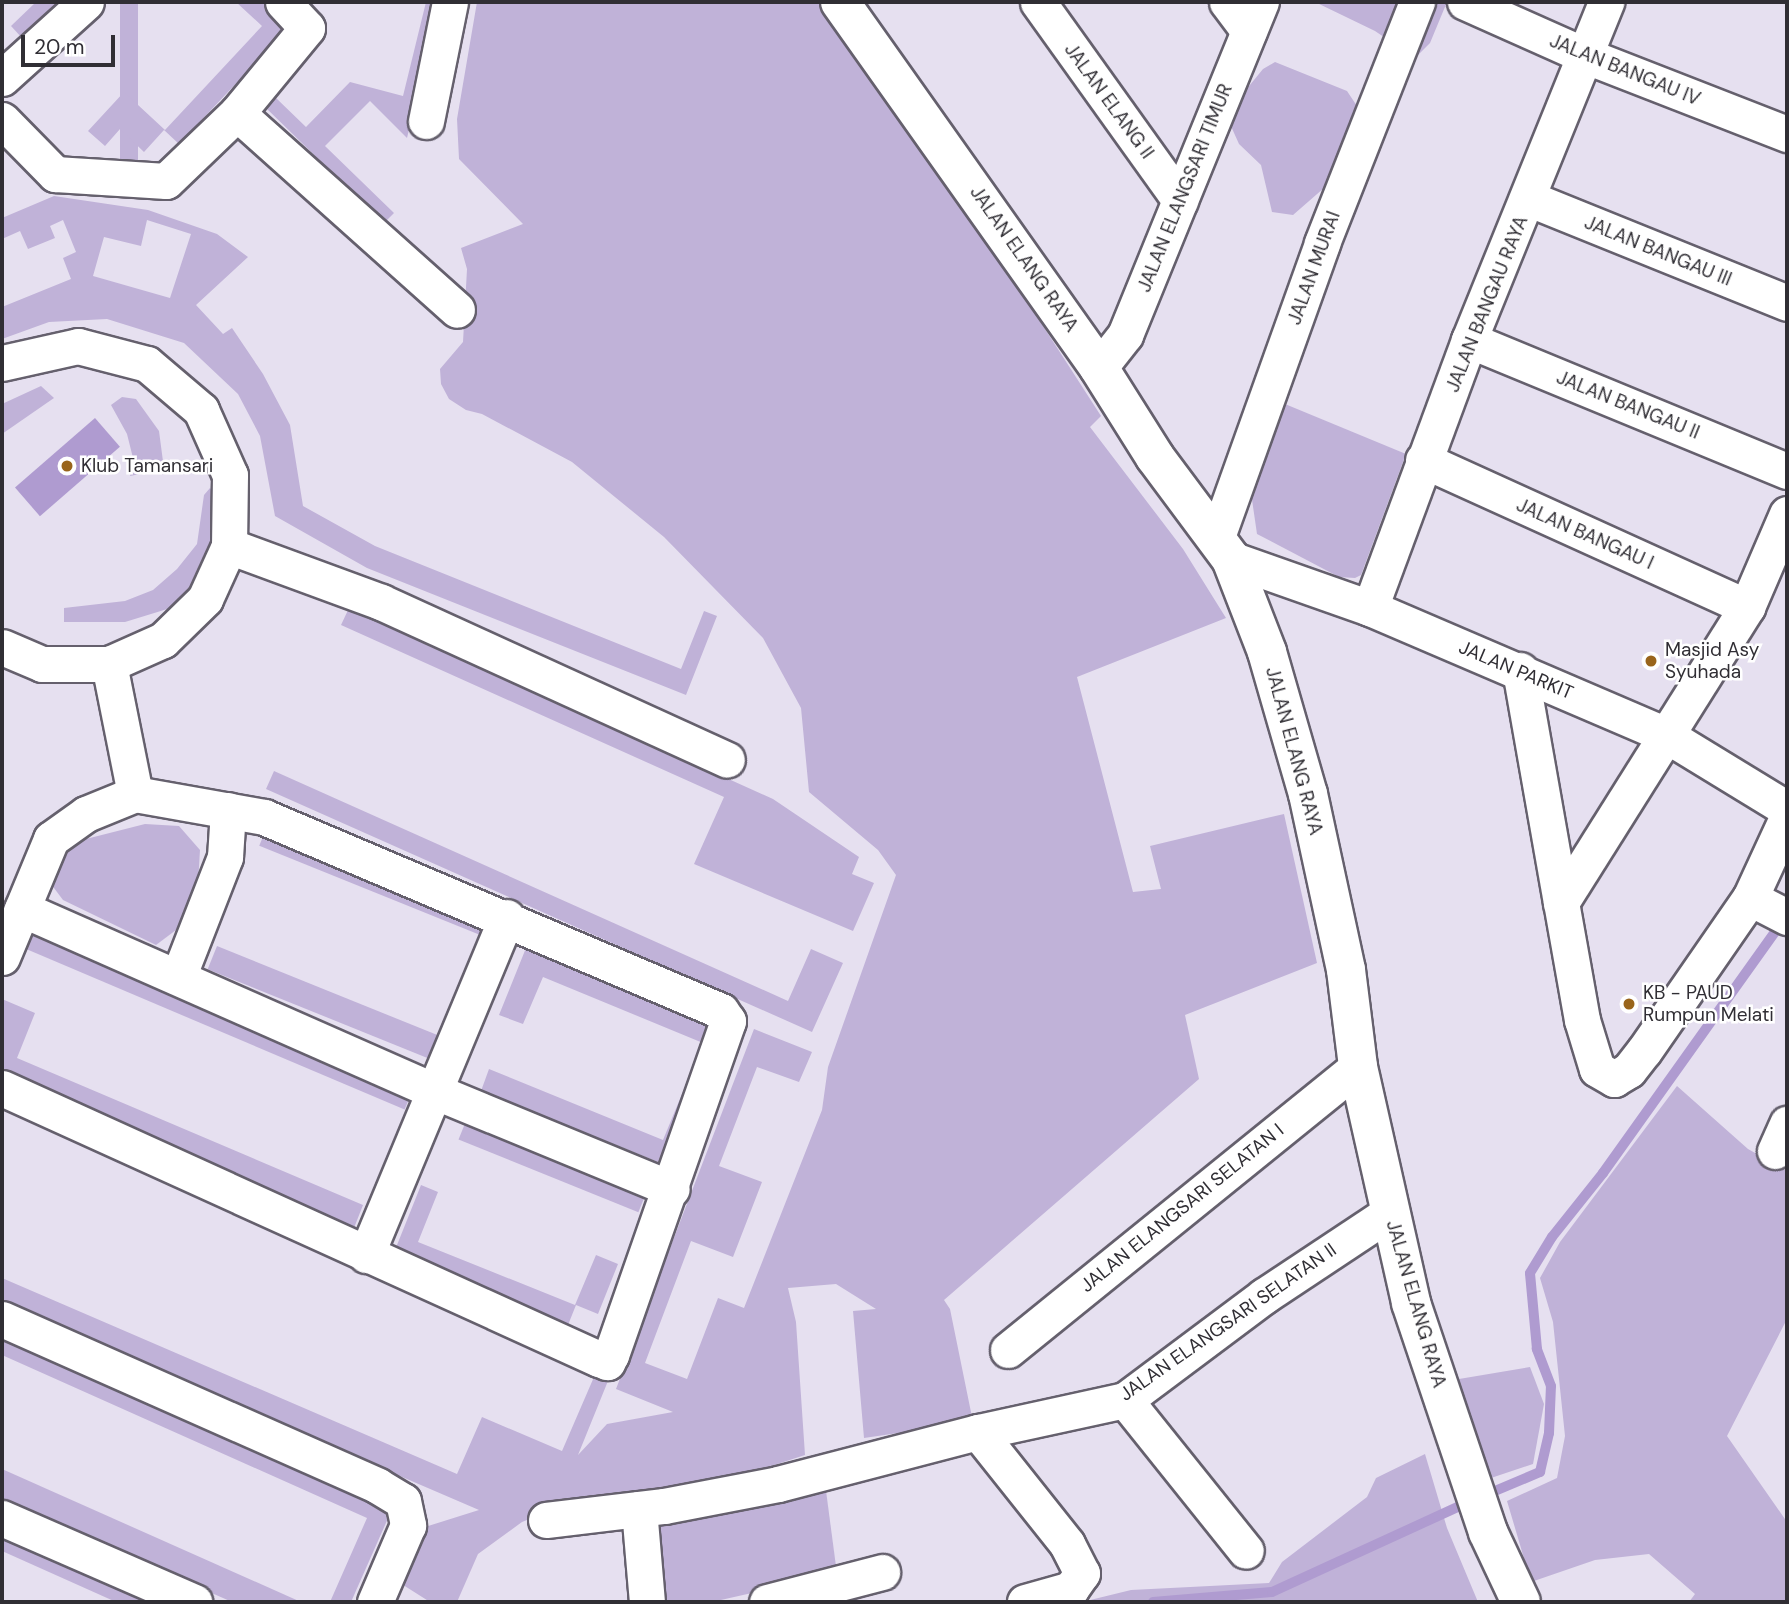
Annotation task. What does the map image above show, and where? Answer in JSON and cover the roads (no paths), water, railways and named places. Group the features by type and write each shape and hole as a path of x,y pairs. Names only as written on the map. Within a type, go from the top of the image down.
{"main road":[{"name":"JALAN ELANG RAYA","path":"840,2 1099,368 1155,457 1224,548 1267,653 1308,794 1346,970 1358,1067 1411,1303 1488,1532 1521,1602"}],"street":[{"path":"2,78 86,2"},
{"path":"2,120 55,174 166,181 237,113 307,28 283,2"},
{"path":"426,121 450,2"},
{"name":"JALAN ELANG II","path":"1038,2 1180,200"},
{"path":"1227,2 1255,17"},
{"name":"JALAN MURAI","path":"1224,548 1322,243 1417,2"},
{"name":"JALAN BANGAU IV","path":"1465,2 1584,55 1787,134"},
{"name":"JALAN BANGAU RAYA","path":"1370,608 1469,340 1530,199 1606,2"},
{"name":"JALAN ELANGSARI TIMUR","path":"1099,368 1125,335 1255,17"},
{"path":"237,113 457,310"},
{"name":"JALAN BANGAU III","path":"1530,199 1787,303"},
{"name":"JALAN BANGAU II","path":"1469,340 1787,471"},
{"path":"2,363 78,346 147,364 201,410 230,475 229,546 205,599 163,640 109,664 42,664 2,648"},
{"name":"JALAN BANGAU I","path":"1423,460 1747,607"},
{"path":"1561,902 1747,607 1787,514"},
{"path":"229,546 381,602 727,760"},
{"name":"JALAN PARKIT","path":"1224,548 1520,670 1666,735 1787,809"},
{"path":"109,664 135,794"},
{"path":"1520,670 1582,1020 1597,1069 1614,1079 1629,1070 1768,907 1787,818"},
{"path":"2,957 51,839 86,814 135,794 264,817 507,917 721,1011 728,1021 672,1189 607,1362 2,1088"},
{"path":"178,975 225,857 228,810"},
{"path":"22,909 178,975 434,1091 672,1189"},
{"path":"366,1255 507,917"},
{"name":"JALAN ELANGSARI SELATAN I","path":"1008,1350 1358,1067"},
{"name":"JALAN ELANGSARI SELATAN II","path":"546,1520 639,1509 778,1484 978,1432 1125,1400 1264,1296 1389,1213"},
{"path":"2,1319 377,1486 402,1502 408,1525 375,1602"},
{"path":"1125,1400 1246,1551"},
{"path":"978,1432 1067,1544 1082,1573 1070,1588 1025,1602"},
{"path":"639,1509 647,1602"},
{"path":"2,1518 194,1602"},
{"path":"767,1602 882,1572"}],"waterway":[{"path":"1483,1496 1540,1472 1549,1433 1551,1386 1537,1349 1530,1273 1552,1237 1603,1173 1783,921"},
{"path":"1153,1602 1272,1592 1469,1502"}],"place":[{"name":"Klub Tamansari","path":"67,466"},
{"name":"Masjid Asy Syuhada","path":"1651,661"},
{"name":"KB - PAUD Rumpun Melati","path":"1629,1004"}]}
